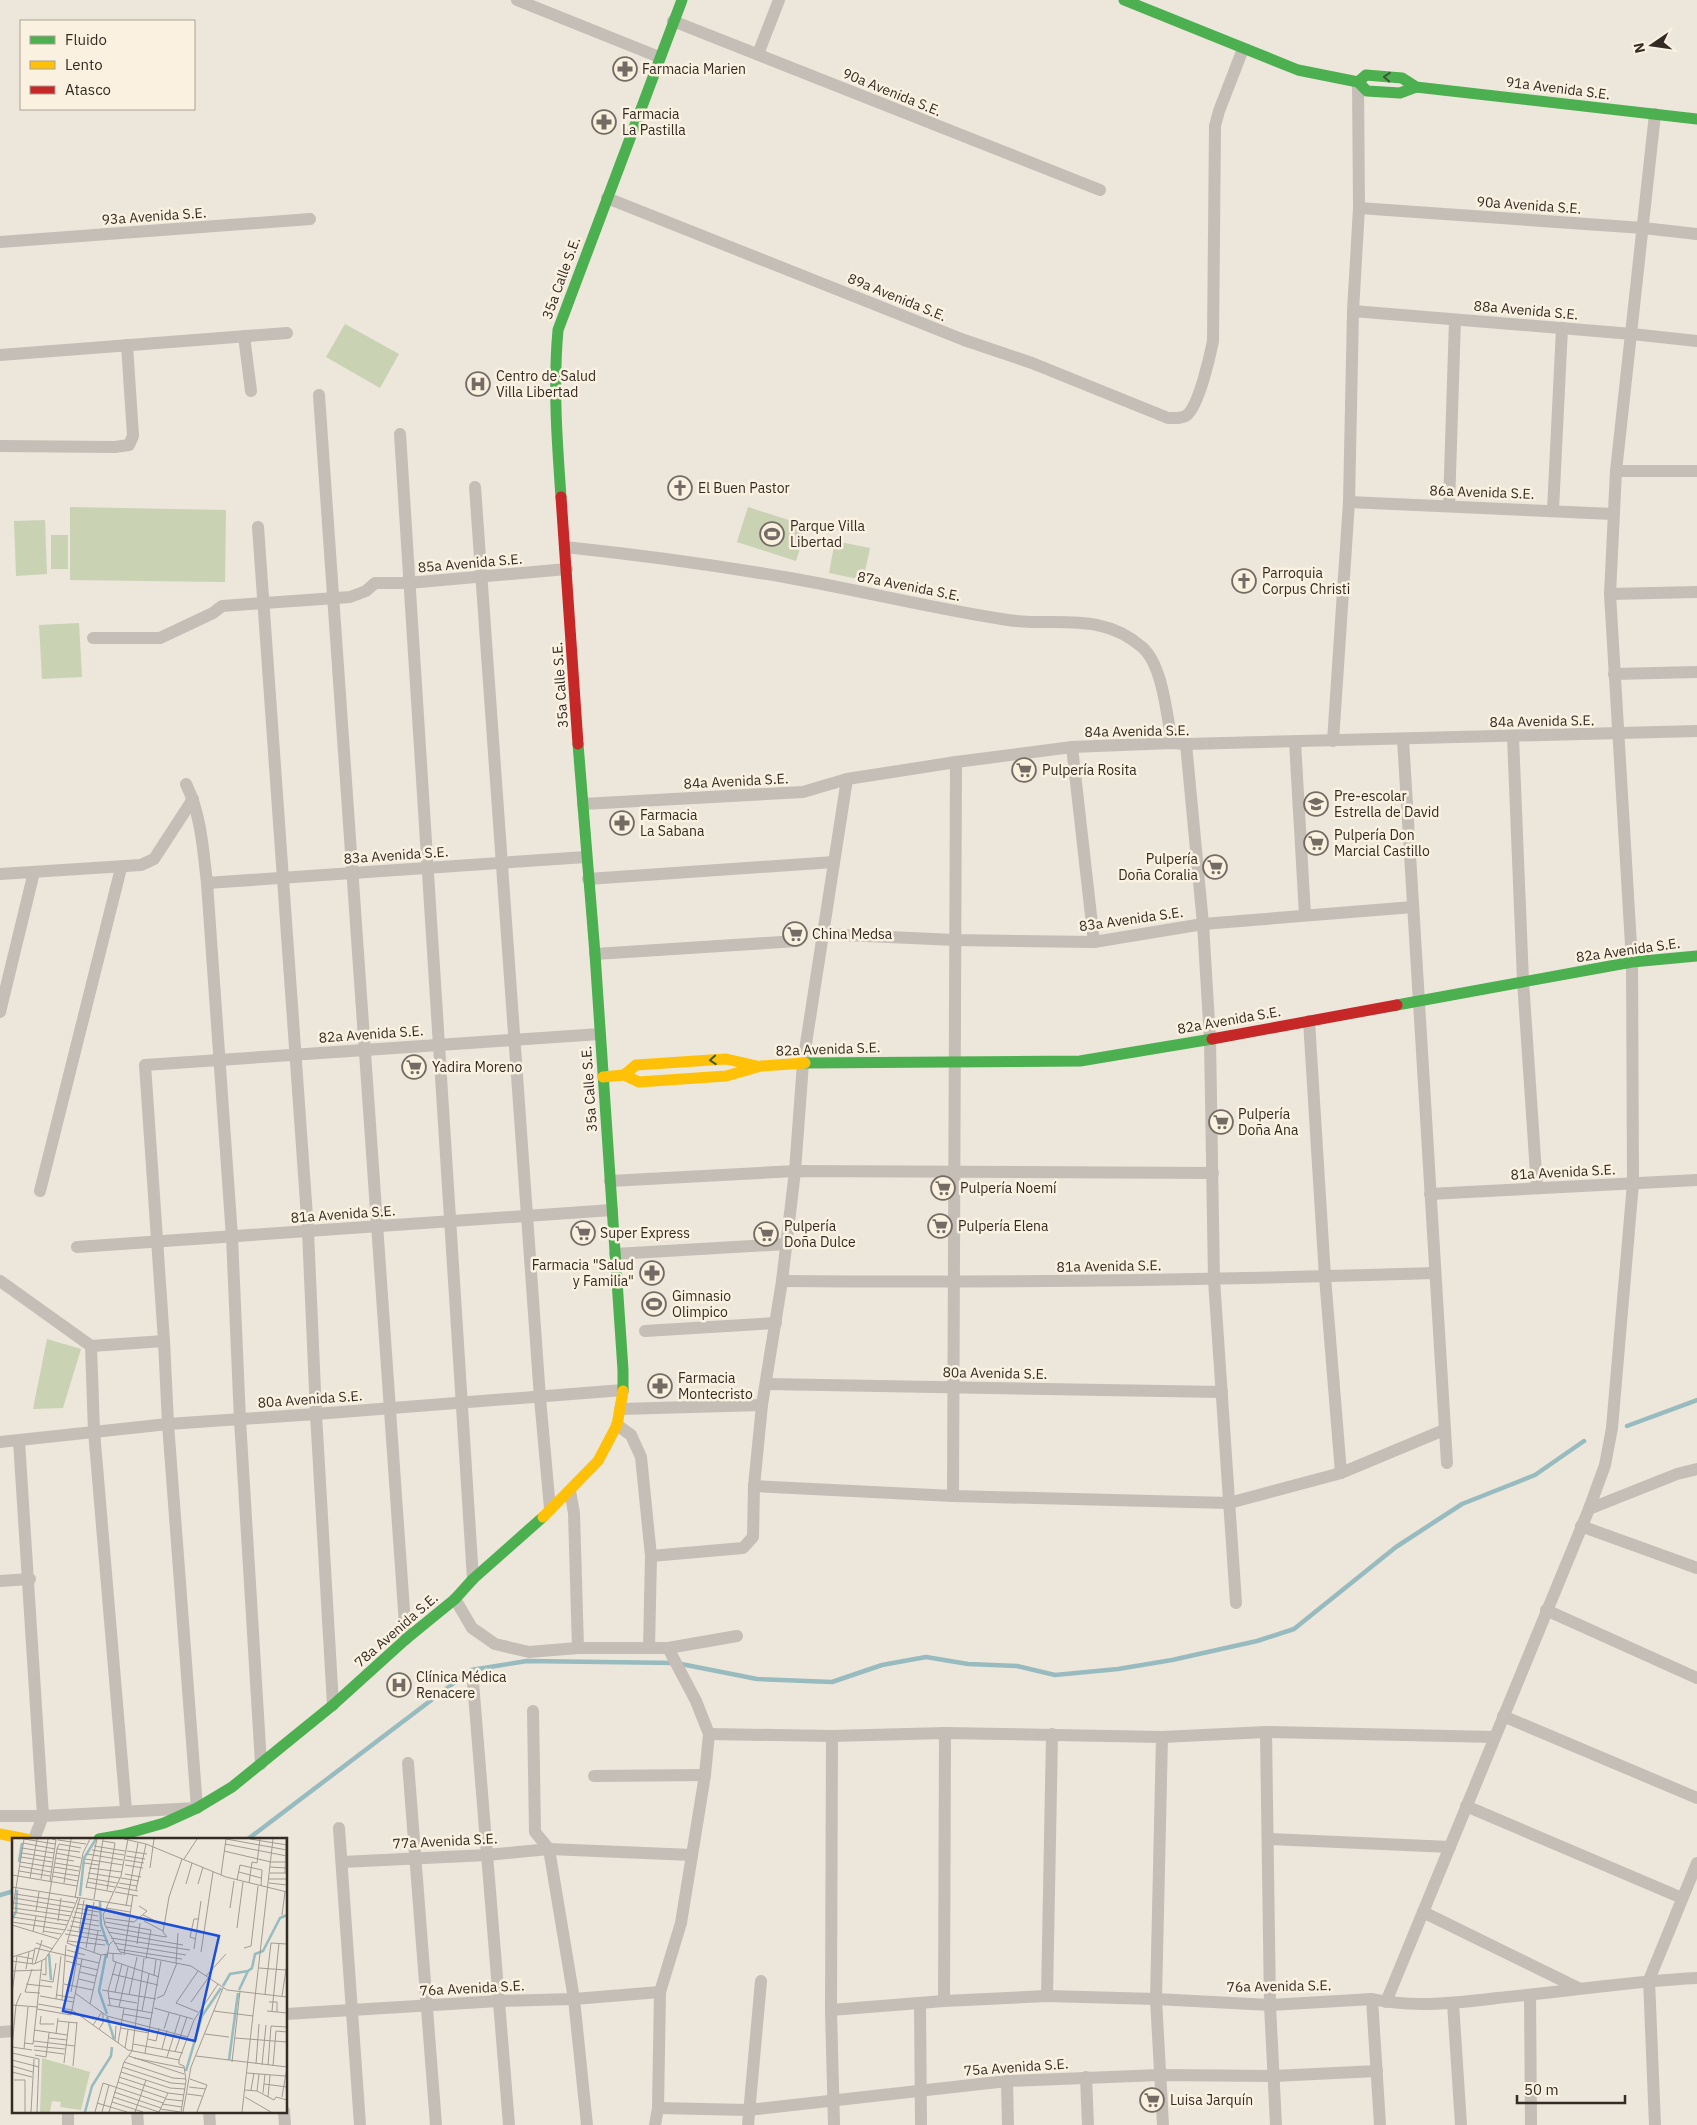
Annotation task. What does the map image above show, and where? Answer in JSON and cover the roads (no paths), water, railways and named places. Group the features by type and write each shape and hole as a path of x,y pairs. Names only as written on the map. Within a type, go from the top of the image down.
{"street":[{"path":"516,0 660,57"},
{"name":"35a Calle S.E.","path":"455,1599 473,1579 521,1538 570,1491 598,1461 617,1425 623,1390 595,954 586,857 566,547 554,398 558,330 682,0"},
{"path":"758,54 779,0"},
{"name":"91a Avenida S.E.","path":"1124,0 1243,50 1298,70 1358,82 1367,91 1400,93 1416,87 1697,119"},
{"name":"90a Avenida S.E.","path":"674,21 1100,190"},
{"name":"89a Avenida S.E.","path":"607,198 964,340 1032,363 1168,418 1178,418 1186,416 1192,409 1209,362 1212,340 1216,126 1219,111 1243,50"},
{"path":"1333,741 1349,502 1353,311 1359,208 1358,82"},
{"path":"1386,2002 1589,1509 1605,1464 1612,1428 1633,1183 1632,962 1610,594 1616,471 1655,114"},
{"name":"90a Avenida S.E.","path":"1359,208 1643,228 1697,234"},
{"name":"93a Avenida S.E.","path":"0,242 310,219"},
{"name":"88a Avenida S.E.","path":"1353,311 1697,341"},
{"path":"1449,505 1455,320"},
{"path":"1553,510 1562,328"},
{"path":"0,355 286,333"},
{"path":"244,336 251,391"},
{"path":"0,446 115,447 129,445 133,436 127,345"},
{"path":"319,395 406,1639"},
{"path":"400,434 426,868 464,1403 473,1579"},
{"path":"1616,471 1697,471"},
{"path":"475,487 540,1398 550,1509"},
{"name":"86a Avenida S.E.","path":"1349,502 1449,505 1614,514"},
{"path":"258,527 308,1231 316,1414 333,1705"},
{"name":"87a Avenida S.E.","path":"566,547 665,558 789,578 1010,620 1082,622 1101,627 1124,635 1144,648 1158,672 1172,743"},
{"name":"85a Avenida S.E.","path":"334,598 366,591 375,584 408,583 567,569"},
{"path":"1610,594 1697,592"},
{"path":"93,638 160,638 213,613 222,606 334,598"},
{"path":"1614,674 1697,672"},
{"name":"84a Avenida S.E.","path":"583,804 803,792 847,780 956,762 1072,747 1697,731"},
{"path":"1513,736 1523,982 1536,1188"},
{"path":"1403,739 1446,1463"},
{"path":"1295,742 1305,915"},
{"path":"1186,744 1203,924 1210,1039 1214,1280 1236,1603"},
{"path":"1072,747 1094,942"},
{"path":"953,1496 956,762"},
{"path":"651,1556 743,1548 753,1537 754,1486 762,1406 782,1281 795,1170 803,1063 847,780"},
{"path":"186,784 193,798 202,840 207,883 232,1237 240,1420 261,1764"},
{"path":"0,874 121,868 141,865 154,859 193,798"},
{"name":"83a Avenida S.E.","path":"207,883 586,857"},
{"path":"588,879 834,862"},
{"path":"40,1191 121,868"},
{"path":"0,1012 34,872"},
{"name":"83a Avenida S.E.","path":"822,934 955,940 1094,942 1203,924 1413,907"},
{"path":"595,954 797,940"},
{"name":"82a Avenida S.E.","path":"603,1077 624,1075 639,1082 726,1076 761,1066 803,1063 1080,1061 1632,962 1697,956"},
{"path":"1309,1021 1325,1276 1341,1473"},
{"name":"82a Avenida S.E.","path":"158,1242 145,1065 600,1034"},
{"name":"82a Avenida S.E.","path":"624,1075 636,1065 726,1059 761,1066"},
{"path":"610,1181 795,1170 1213,1173"},
{"name":"81a Avenida S.E.","path":"1430,1194 1697,1180"},
{"name":"81a Avenida S.E.","path":"77,1247 612,1210"},
{"path":"0,1816 43,1816 126,1810 197,1808 168,1424 158,1242"},
{"path":"615,1254 786,1244"},
{"name":"81a Avenida S.E.","path":"782,1281 1214,1280 1435,1273"},
{"path":"0,1281 91,1346 164,1341"},
{"path":"645,1331 776,1323"},
{"path":"91,1346 94,1432 126,1810"},
{"name":"80a Avenida S.E.","path":"767,1384 1222,1392"},
{"name":"80a Avenida S.E.","path":"0,1442 168,1424 540,1398 623,1390"},
{"path":"620,1409 762,1406"},
{"path":"617,1425 631,1435 641,1457 651,1556 649,1648"},
{"path":"754,1486 953,1496 1229,1503 1341,1473 1444,1430"},
{"path":"20,1441 30,1579 43,1816 34,1838"},
{"path":"1589,1509 1677,1474 1697,1469"},
{"path":"570,1491 574,1513 578,1648"},
{"path":"1581,1526 1697,1568"},
{"path":"0,1581 30,1579"},
{"name":"78a Avenida S.E.","path":"105,1838 164,1823 197,1808 232,1787 333,1705 406,1639 455,1599 472,1628 495,1644 529,1652 578,1648 668,1648 737,1636"},
{"path":"1546,1610 1697,1678"},
{"path":"655,2125 658,2108 660,1992 681,1923 705,1775 709,1734 696,1702 668,1648"},
{"path":"473,1682 509,2125"},
{"path":"533,1711 536,1832 549,1849 574,1999 587,2125"},
{"path":"1503,1716 1697,1798"},
{"path":"709,1734 832,1736 945,1733 1162,1737 1266,1732 1495,1737"},
{"path":"1266,1732 1270,2005 1276,2125"},
{"path":"944,2001 945,1733"},
{"path":"1047,1996 1052,1734"},
{"path":"832,1736 831,2010 834,2125"},
{"path":"1162,1737 1156,1998 1163,2125"},
{"path":"408,1763 436,2125"},
{"path":"594,1776 705,1775"},
{"path":"1466,1806 1682,1898"},
{"path":"339,1828 360,2125"},
{"path":"0,1834 21,1838"},
{"path":"1268,1840 1450,1847"},
{"name":"77a Avenida S.E.","path":"342,1862 487,1855 549,1849 692,1855"},
{"path":"1655,2125 1649,1980 1697,1864"},
{"path":"1423,1912 1578,1988"},
{"name":"76a Avenida S.E.","path":"831,2010 920,2002 1047,1996 1156,1998 1270,2005 1372,1999 1386,2002 1453,2003 1649,1980 1697,1978"},
{"path":"748,2125 761,1981"},
{"name":"76a Avenida S.E.","path":"288,2014 499,2001 574,1999 660,1992"},
{"path":"1530,1995 1531,2125"},
{"path":"1372,1999 1380,2125"},
{"path":"920,2002 919,2091 921,2125"},
{"path":"1453,2003 1461,2125"},
{"name":"75a Avenida S.E.","path":"658,2108 748,2110 1008,2081 1160,2075 1274,2076 1377,2071"},
{"path":"1086,2077 1088,2125"},
{"path":"1008,2081 1008,2125"},
{"path":"68,2112 68,2125"},
{"path":"138,2112 138,2125"},
{"path":"209,2112 210,2125"},
{"path":"284,2112 285,2125"}],"waterway":[{"path":"1627,1426 1697,1400"},
{"path":"249,1838 471,1670 527,1661 676,1663 757,1679 832,1682 882,1665 926,1657 968,1664 1017,1666 1055,1675 1118,1669 1172,1660 1257,1641 1294,1629 1396,1547 1462,1504 1535,1475 1584,1441"},
{"path":"0,1895 12,1892"}],"place":[{"name":"Farmacia Marien","path":"625,69"},
{"name":"Farmacia La Pastilla","path":"604,122"},
{"name":"Centro de Salud Villa Libertad","path":"478,384"},
{"name":"El Buen Pastor","path":"680,488"},
{"name":"Parque Villa Libertad","path":"772,534"},
{"name":"Parroquia Corpus Christi","path":"1244,581"},
{"name":"Pulpería Rosita","path":"1024,770"},
{"name":"Pre-escolar Estrella de David","path":"1316,804"},
{"name":"Farmacia La Sabana","path":"622,823"},
{"name":"Pulpería Don Marcial Castillo","path":"1316,843"},
{"name":"Pulpería Doña Coralia","path":"1215,867"},
{"name":"China Medsa","path":"795,934"},
{"name":"Yadira Moreno","path":"414,1067"},
{"name":"Pulpería Doña Ana","path":"1221,1122"},
{"name":"Pulpería Noemí","path":"943,1188"},
{"name":"Pulpería Elena","path":"940,1226"},
{"name":"Super Express","path":"583,1233"},
{"name":"Pulpería Doña Dulce","path":"766,1234"},
{"name":"Farmacia \"Salud y Familia\"","path":"652,1273"},
{"name":"Gimnasio Olimpico","path":"654,1304"},
{"name":"Farmacia Montecristo","path":"660,1386"},
{"name":"Clínica Médica Renacere","path":"399,1685"},
{"name":"Luisa Jarquín","path":"1152,2100"}]}
